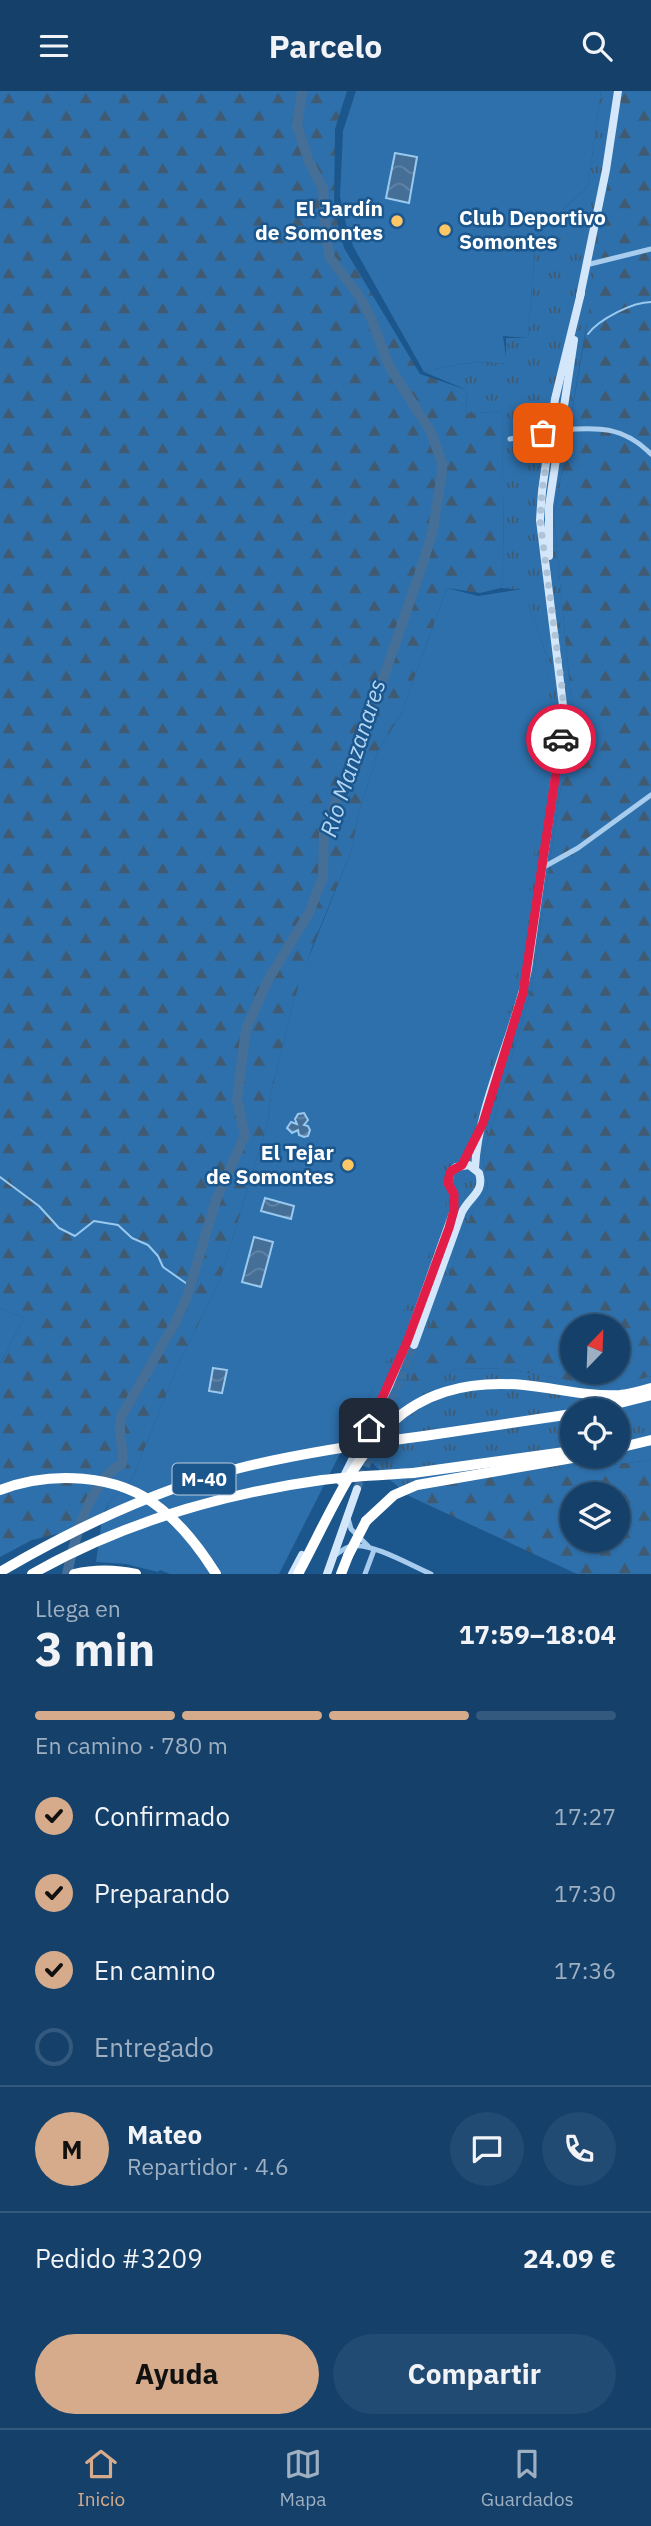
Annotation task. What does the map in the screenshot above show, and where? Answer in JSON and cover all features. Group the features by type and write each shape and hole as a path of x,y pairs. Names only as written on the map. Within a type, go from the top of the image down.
{"highway":[{"path":"295,1574 376,1437 418,1403 443,1391 475,1384 525,1385 603,1395 622,1395 651,1388"},
{"path":"630,1400 651,1395"},
{"name":"M-40","path":"0,1572 50,1543 114,1513 239,1468 295,1456 560,1416"},
{"path":"630,1439 651,1434"},
{"path":"630,1445 651,1440"},
{"name":"M-40","path":"32,1574 117,1531 218,1500 325,1480 413,1473 560,1453"},
{"path":"341,1574 358,1532 394,1495 417,1485 560,1460"},
{"path":"0,1490 49,1477 119,1486 144,1496 161,1508 205,1557 216,1574"},
{"path":"77,1573 106,1570 136,1574"},
{"path":"77,1573 108,1574"}],"street":[{"path":"550,590 548,492 556,430 555,399 581,293 606,170 618,91"},
{"path":"586,265 651,249"},
{"path":"510,439 556,430 604,428 635,441 651,454"},
{"path":"542,491 556,430"},
{"path":"414,1345 462,1212 469,1197 479,1190 481,1185 475,1168 477,1145 523,993 559,761 564,714 540,520 545,451 539,440 528,436"},
{"path":"542,868 578,848 651,795"},
{"path":"295,1574 389,1386 449,1228 454,1210 454,1194 448,1183 451,1171 462,1165 483,1123"},
{"path":"462,1165 475,1168"},
{"path":"454,1194 469,1197"},
{"path":"327,1574 357,1489"},
{"path":"347,1515 351,1529 358,1539 372,1549"},
{"path":"332,1557 354,1545 372,1549 430,1574"},
{"path":"365,1574 372,1549"}],"green space":[{"path":"0,91 347,91 335,129 334,210 344,248 420,374 467,390 466,414 502,411 504,565 501,588 480,593 447,588 401,714 378,751 359,812 351,852 312,947 293,1004 271,1094 268,1121 219,1283 178,1365 132,1479 109,1502 99,1524 32,1540 0,1557 0,1364 24,1318 0,1308"},
{"name":"Club Deportivo Somontes","path":"356,91 601,91 588,186 536,235 528,338 503,336 507,364 465,363 424,372 353,246 340,196 343,131"},
{"path":"601,91 620,91 600,288 586,327 554,518 572,708 532,988 483,1156 488,1187 471,1215 408,1390 457,1368 508,1369 560,1378 560,1384 630,1384 630,1379 651,1376 651,1460 630,1463 630,1398 560,1398 560,1468 564,1468 550,1471 549,1467 460,1481 407,1495 348,1441 398,1336 370,1333 552,741 546,654 523,590 501,588 504,565 502,411 466,414 467,390 424,372 465,363 506,364 506,338 528,338 536,235 588,186"},
{"path":"620,91 651,91 651,1376 630,1382 630,1314 560,1314 560,1378 508,1369 457,1368 407,1391 471,1215 488,1187 483,1156 532,988 572,708 554,518 596,271"},
{"name":"El Tejar de Somontes","path":"447,588 478,596 523,589 546,654 553,738 532,866 525,934 510,1006 462,1147 441,1166 439,1178 447,1209 410,1302 400,1318 399,1333 393,1349 279,1574 170,1574 126,1564 96,1562 101,1526 109,1502 132,1479 178,1365 219,1283 268,1121 271,1094 304,969 351,852 359,812 378,751 401,714"},
{"path":"0,1308 24,1318 0,1364"},
{"path":"651,1460 651,1574 577,1574 407,1495 430,1487 549,1466 550,1471 564,1468 630,1468 630,1463"}],"water":[{"path":"395,153 417,157 409,203 386,198"},
{"path":"304,1113 308,1120 304,1125 310,1130 308,1136 304,1137 299,1135 298,1130 292,1133 287,1128 291,1122 297,1124 295,1119 298,1114"},
{"path":"265,1198 294,1206 291,1219 261,1211"},
{"path":"254,1237 273,1242 261,1287 242,1282"},
{"path":"213,1368 227,1370 222,1393 209,1391"}],"waterway":[{"name":"Río Manzanares","path":"67,1574 79,1529 92,1497 101,1483 122,1464 121,1417 187,1297 216,1200 245,1135 237,1100 246,1029 268,980 309,913 323,877 324,833 385,673 433,530 442,463 431,432 389,366 360,297 330,258 323,188 309,162 297,126 302,91"},
{"path":"588,334 617,312 651,302"},
{"path":"0,1177 39,1206 59,1228 75,1236 94,1221 118,1225 132,1238 148,1245 163,1267 190,1286"}],"tunnel":[{"path":"378,1434 414,1345"},
{"path":"357,1489 374,1446"}],"way so far":[{"path":"543,433 551,431 540,520 562,688 564,714 561,739"}],"place":[{"name":"El Jardín de Somontes","path":"397,221"},
{"name":"Club Deportivo Somontes","path":"445,230"},
{"name":"El Tejar de Somontes","path":"348,1165"}],"route":[{"path":"369,1428 407,1342 449,1228 454,1210 454,1194 448,1183 449,1177 451,1171 462,1165 483,1123 523,993 561,739"}]}
